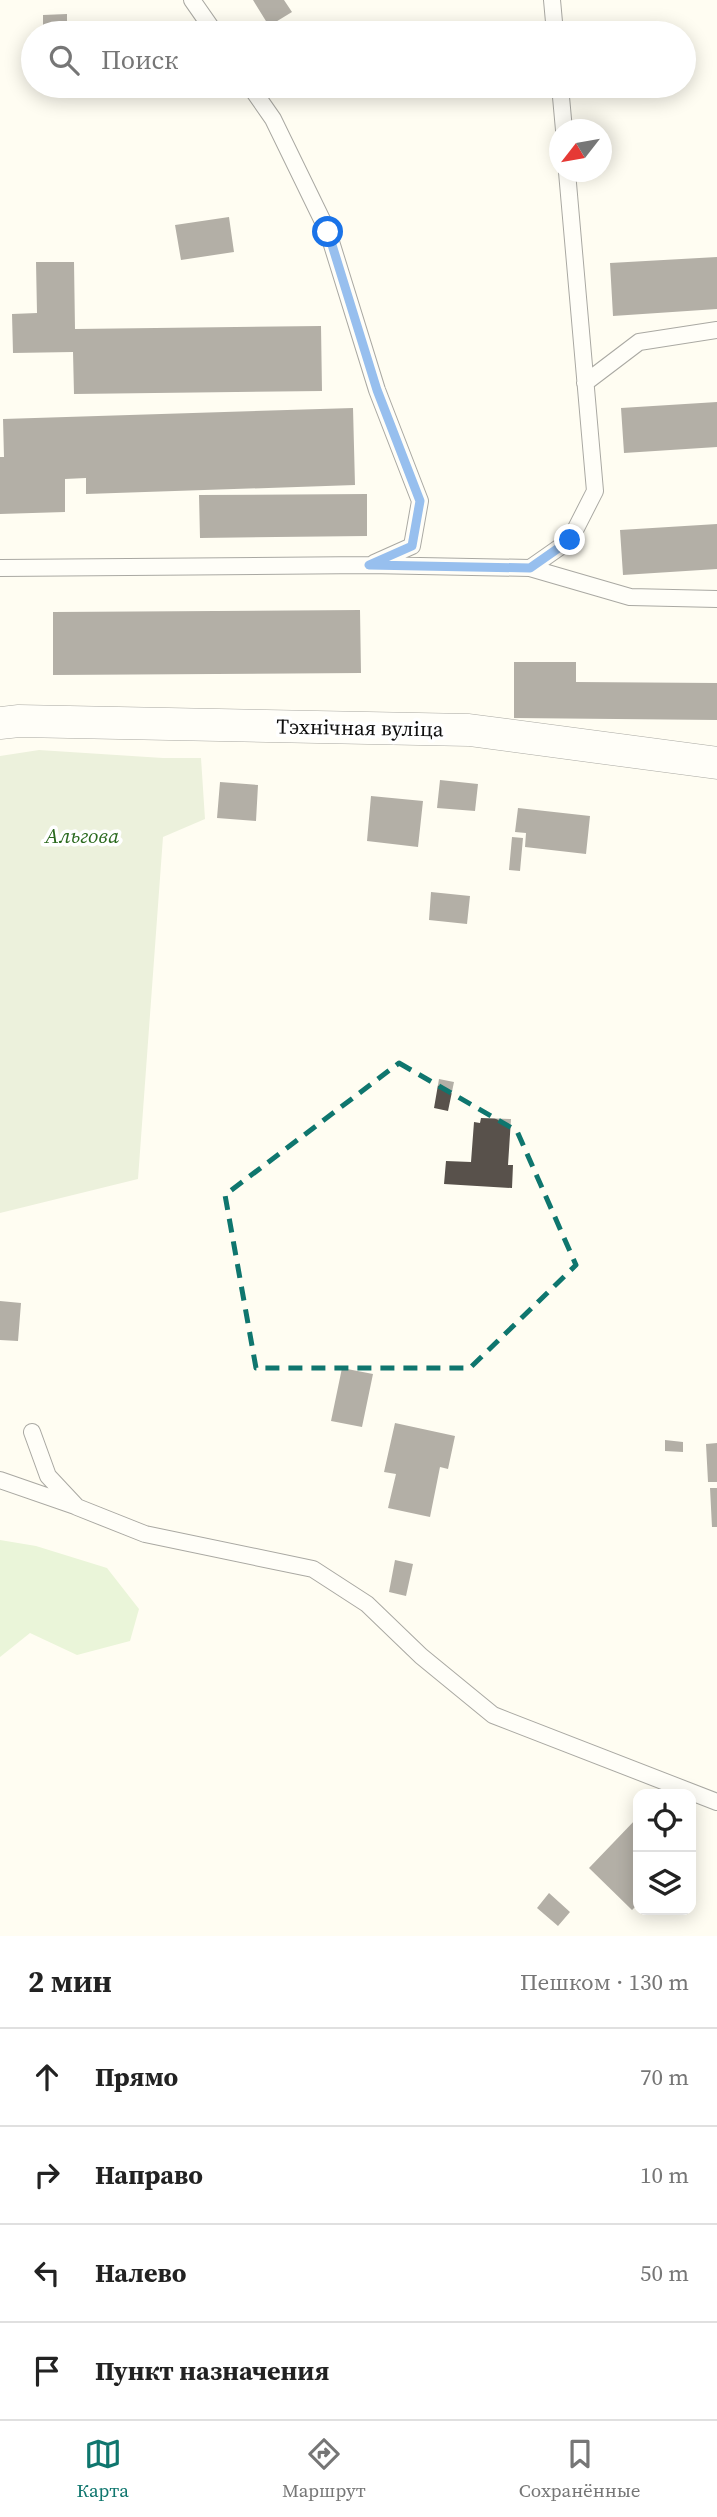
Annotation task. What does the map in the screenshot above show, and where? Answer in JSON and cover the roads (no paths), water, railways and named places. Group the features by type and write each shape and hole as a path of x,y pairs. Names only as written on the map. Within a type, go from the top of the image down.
{"street":[{"name":"Тэхнічная вуліца","path":"0,723 19,721 469,730 717,763"}],"lane":[{"path":"192,0 207,21"},
{"path":"552,0 554,21"},
{"path":"258,98 273,119 328,232 377,390 420,501 412,546 369,565"},
{"path":"561,98 563,119"},
{"path":"530,568 570,540 595,491 568,182"},
{"path":"585,383 639,342 717,330"},
{"path":"0,568 369,565 530,568 630,597 717,599"},
{"path":"32,1432 48,1476 77,1507"},
{"path":"0,1480 145,1534 313,1569 367,1604 421,1656 493,1716 717,1802"}],"park label":[{"name":"Альгова","path":"82,836"}]}
